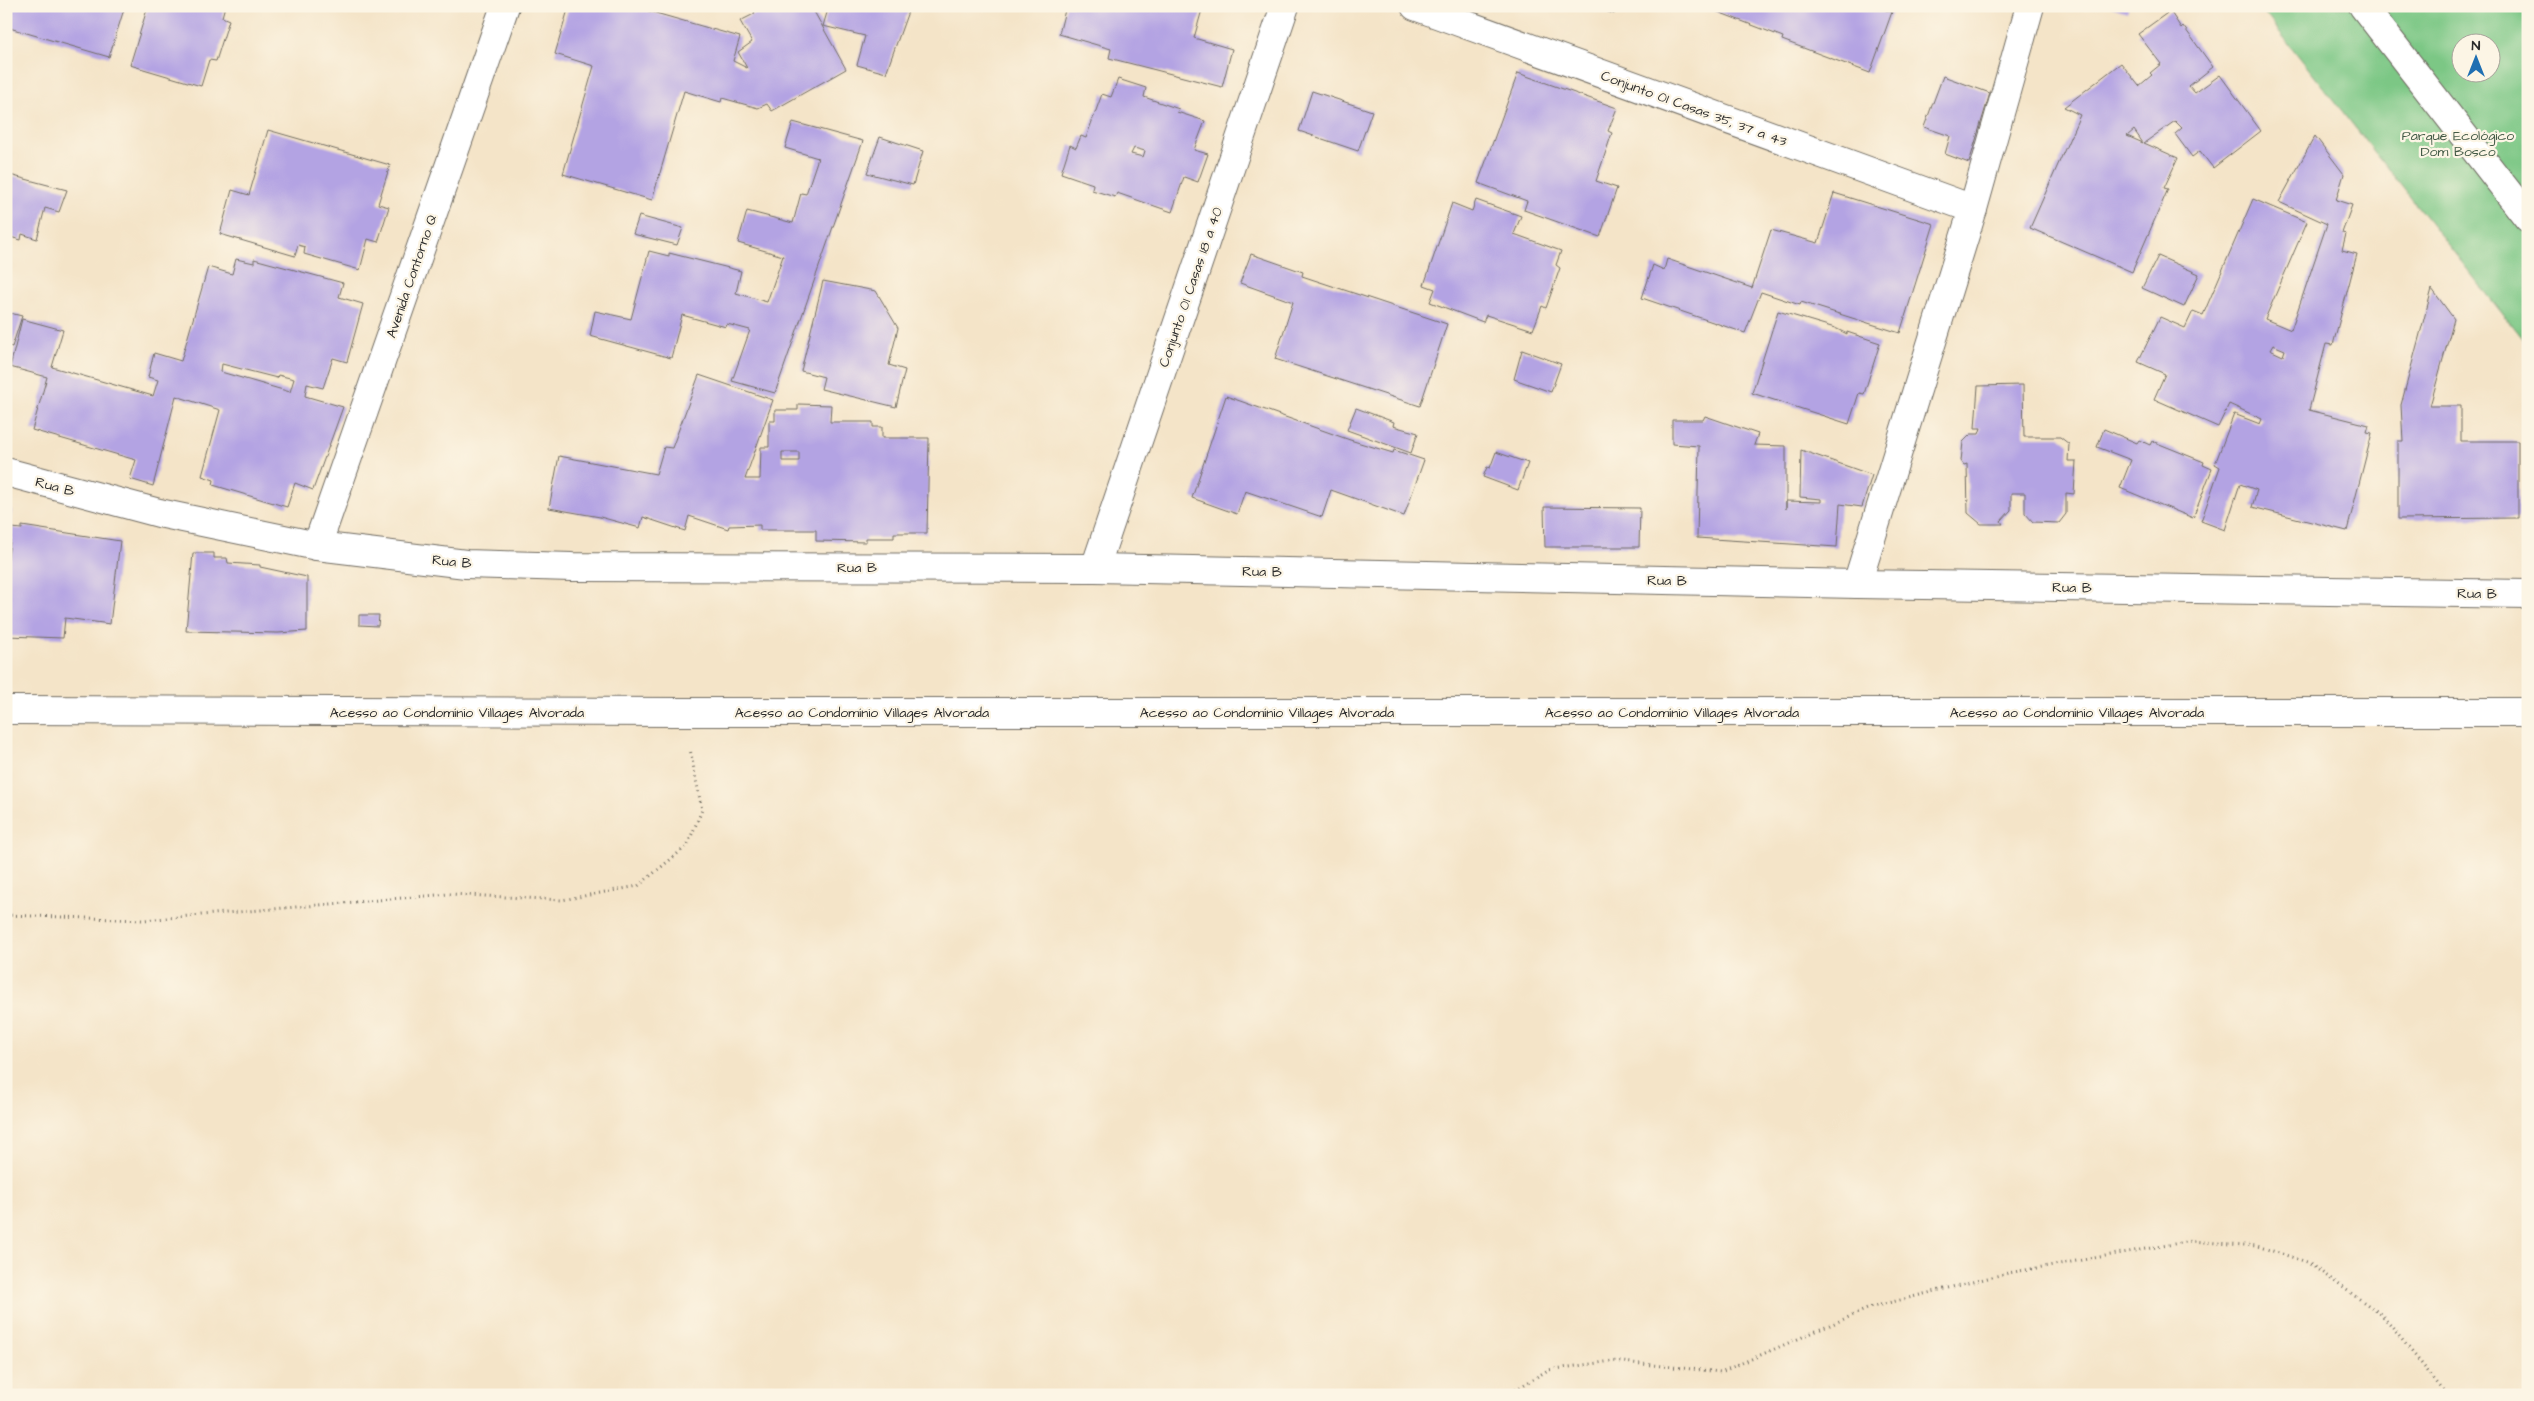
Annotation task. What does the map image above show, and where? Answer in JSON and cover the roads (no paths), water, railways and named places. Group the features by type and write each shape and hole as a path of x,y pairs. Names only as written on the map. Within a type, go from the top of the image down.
{"street":[{"name":"Avenida Contorno Q","path":"317,546 505,6"},
{"name":"Conjunto 01 Casas 18 a 40","path":"1095,568 1285,6"},
{"name":"Conjunto 01 Casas 35, 37 a 43","path":"1415,6 1973,209"},
{"path":"1856,584 1973,209 2030,6"},
{"path":"2363,6 2528,218"},
{"name":"Rua B","path":"6,472 159,512 317,546 466,564 1095,568 1856,584 2528,594"},
{"name":"Acesso ao Condomínio Villages Alvorada","path":"6,710 2528,712"}],"park label":[{"name":"Parque Ecológico Dom Bosco","path":"2458,144"}]}
